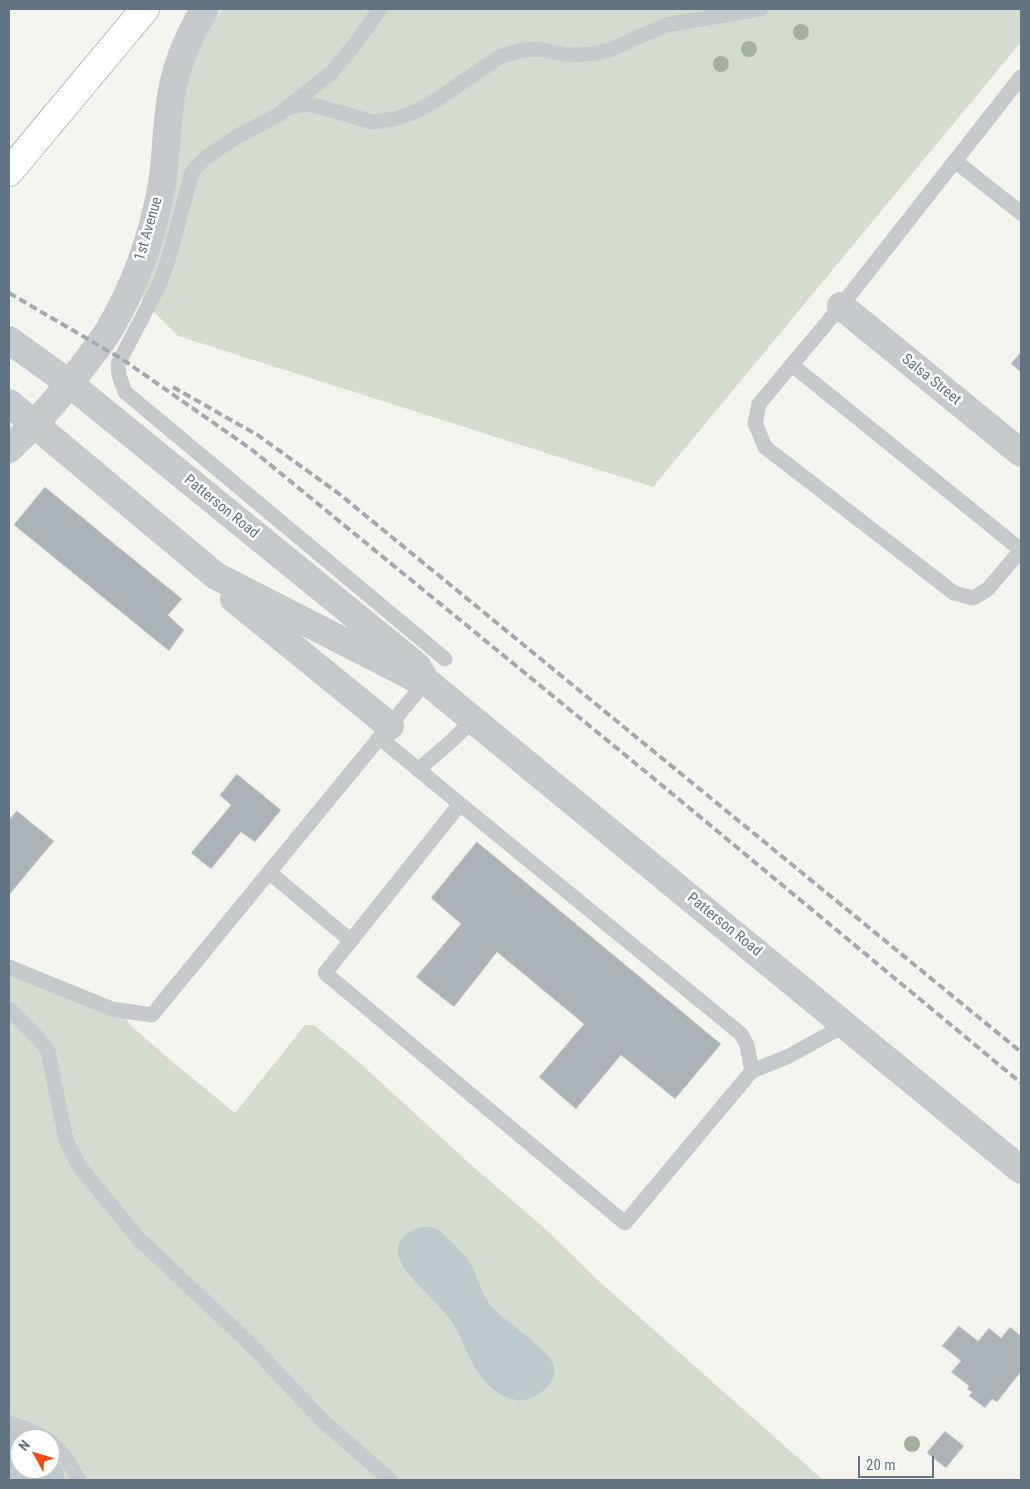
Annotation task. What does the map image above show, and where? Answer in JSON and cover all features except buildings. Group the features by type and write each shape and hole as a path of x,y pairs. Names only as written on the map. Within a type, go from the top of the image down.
{"main road":[{"path":"9,172 145,9"}],"street":[{"name":"1st Avenue","path":"9,449 36,424 70,384 110,329 140,264 162,184 170,102 175,76 183,51 205,9"},
{"name":"Salsa Street","path":"841,306 1021,453"},
{"name":"Patterson Road","path":"9,340 70,384 417,666 426,681 1021,1170"},
{"name":"Patterson Road","path":"9,403 216,576 410,677 426,681"},
{"path":"216,576 231,596 385,732"}],"lane":[{"path":"380,9 331,73 278,115 238,136 205,158 192,172 169,257 160,282 118,364 119,375 124,392 445,659"},
{"path":"287,108 304,104 373,122 394,119 438,99 499,57 522,50 539,49 580,56 593,54 609,50 666,25 761,9"},
{"path":"792,365 1021,550 988,589 973,598 954,594 765,447 755,423 760,404 792,365 841,306 1021,77"},
{"path":"955,161 1021,213"},
{"path":"9,967 112,1009 152,1015 426,681"},
{"path":"418,770 446,744 461,734 473,719"},
{"path":"385,732 418,770 741,1034 747,1045 752,1071"},
{"path":"460,804 325,974 625,1223 752,1071 789,1056 845,1024"},
{"path":"269,872 351,941"},
{"path":"9,1009 38,1038 48,1051 66,1140 79,1166 138,1238 249,1343 323,1421 390,1480"},
{"path":"9,1422 27,1429"},
{"path":"60,1452 66,1458 78,1480"}],"shaded area":[{"path":"222,9 1021,9 1021,42 653,487 178,336 141,299 167,225 178,124 196,49"},
{"path":"9,963 122,1007 129,1024 235,1113 305,1025 314,1025 360,1063 470,1164 542,1226 601,1283 823,1480 9,1480"},
{"path":"424,1226 439,1230 455,1245 472,1266 483,1292 492,1307 549,1357 553,1364 553,1378 544,1390 537,1395 530,1399 516,1400 502,1395 491,1387 482,1378 449,1318 406,1270 399,1257 398,1245 406,1235"},
{"path":"9,1429 10,1479 60,1479 60,1465 63,1469 65,1480 9,1480"}],"railway":[{"path":"9,293 122,359 251,449 652,777 1021,1083"},
{"path":"173,387 259,436 338,493 1021,1052"}]}
